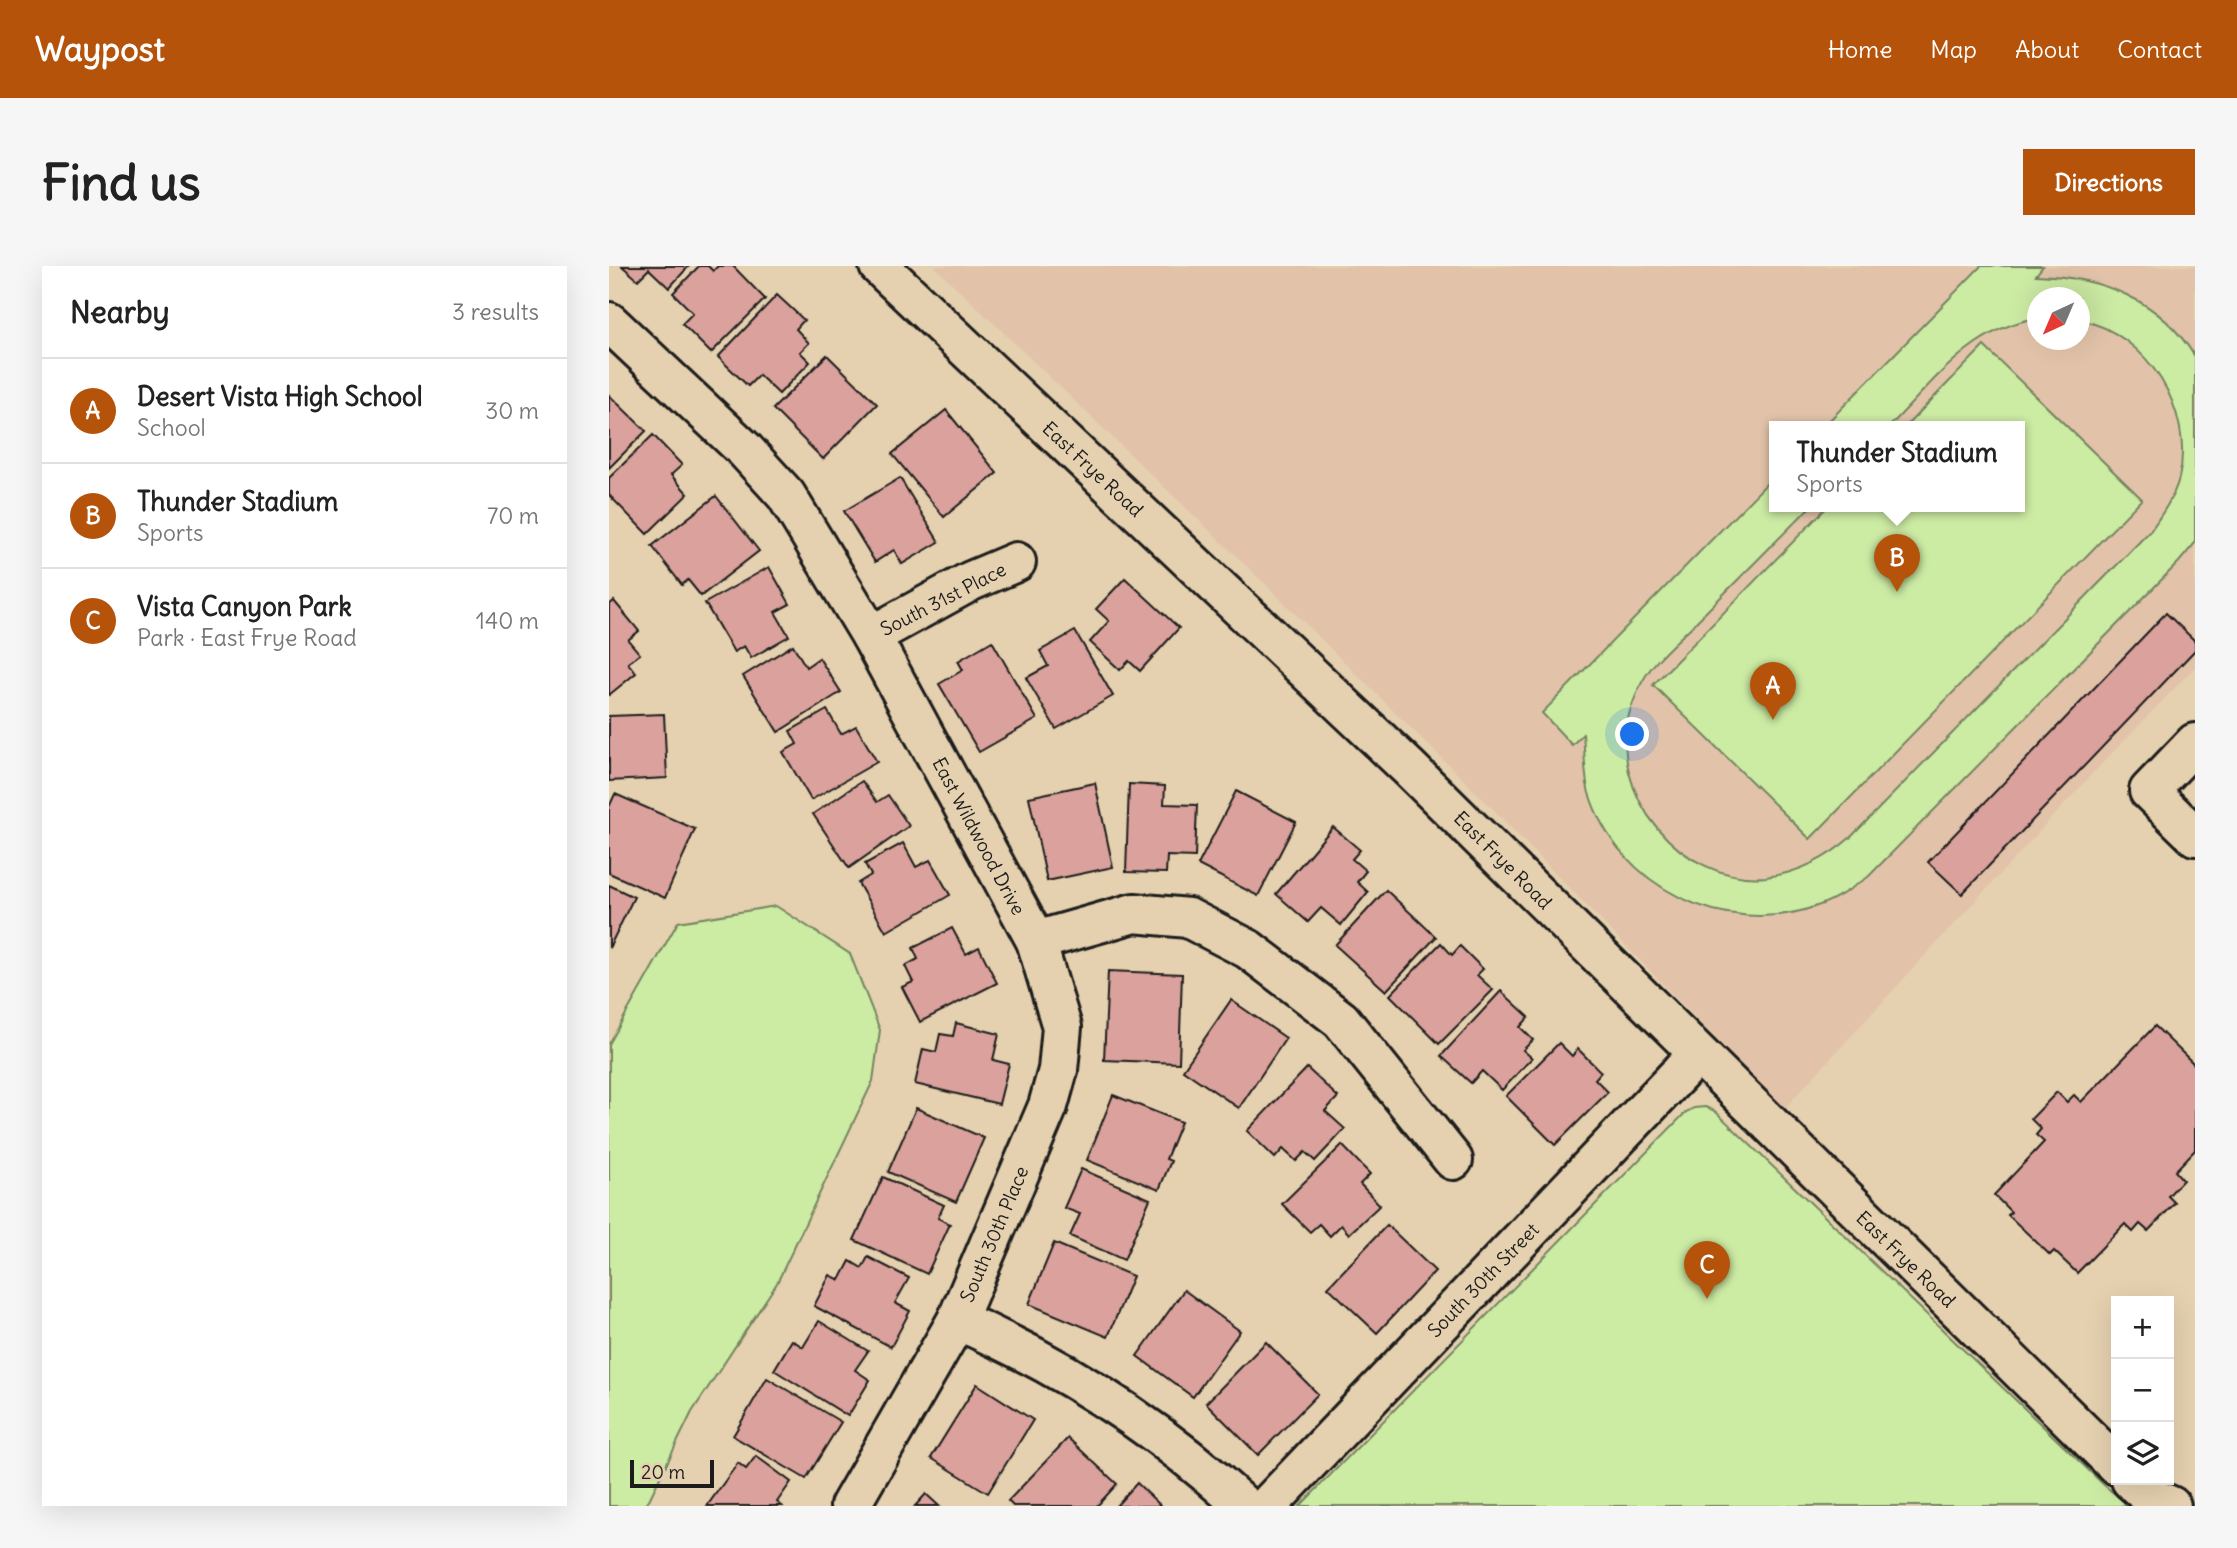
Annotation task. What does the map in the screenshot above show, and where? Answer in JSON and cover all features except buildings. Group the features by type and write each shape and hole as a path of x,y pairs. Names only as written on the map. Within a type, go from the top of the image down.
{"street":[{"name":"East Frye Road","path":"879,266 1399,758 2111,1460"},
{"name":"East Wildwood Drive","path":"609,322 744,449 786,495 871,636 1036,941"},
{"name":"South 31st Place","path":"871,636 971,581 1016,562"},
{"path":"2195,743 2149,791 2195,836"},
{"path":"1036,941 1133,912 1188,918 1248,948 1341,1020 1453,1160"},
{"name":"South 30th Place","path":"850,1506 957,1321 1048,1106 1058,1070 1062,1027 1036,941"},
{"name":"South 30th Street","path":"1267,1506 1698,1054"},
{"path":"957,1321 995,1336 1067,1373 1112,1401 1195,1463 1244,1506"},
{"path":"2137,1485 2150,1497 2171,1506"}],"shaded area":[{"path":"934,266 2195,266 2195,667 2093,773 1784,1109 1484,800 1259,578"}],"green space":[{"path":"1981,266 2043,266 2036,275 2083,280 2127,295 2165,320 2195,357 2195,543 1868,877 1824,903 1782,914 1747,915 1712,910 1679,897 1650,879 1624,855 1603,826 1587,786 1583,734 1572,745 1542,713 1769,481 1769,512 1805,512 1650,670 1640,685 1630,711 1625,742 1629,773 1640,802 1657,828 1679,850 1706,866 1735,876 1766,877 1790,872 1822,858 1851,837 2151,530 2174,492 2179,478 2182,453 2180,427 2172,402 2161,379 2145,358 2126,341 2090,323 2090,287 2027,287 2027,321 1993,333 1973,345 1939,375 1895,421 1829,421"},
{"path":"1984,346 2142,499 1810,839 1653,685 1822,512 2025,512 2025,421 1911,421"},
{"path":"776,906 850,954 880,1030 873,1081 777,1283 692,1412 646,1506 609,1506 609,1044 678,922"},
{"path":"1705,1107 1715,1111 2129,1506 1300,1506 1686,1112"}],"place":[{"name":"Thunder Stadium","path":"1897,592"},
{"name":"Desert Vista High School","path":"1773,720"},
{"name":"Vista Canyon Park","path":"1707,1299"}]}
